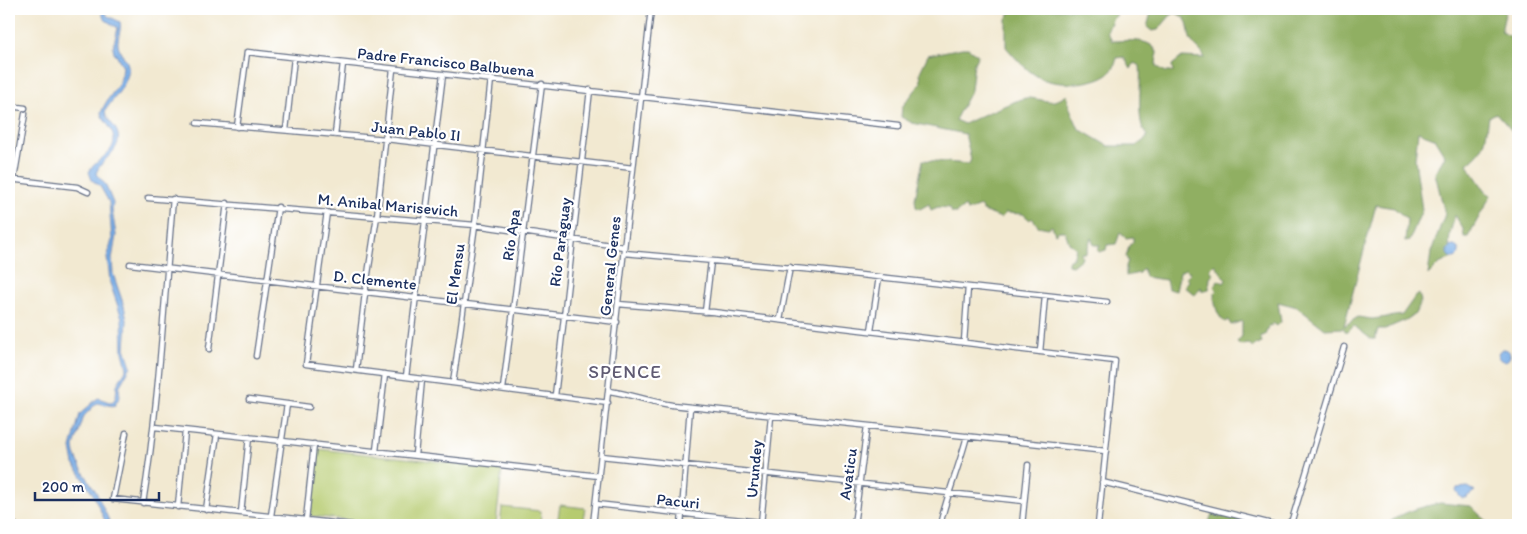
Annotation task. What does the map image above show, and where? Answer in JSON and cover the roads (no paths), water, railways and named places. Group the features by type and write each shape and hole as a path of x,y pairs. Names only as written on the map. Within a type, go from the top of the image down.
{"street":[{"name":"General Genes","path":"593,525 651,9"},
{"name":"Padre Francisco Balbuena","path":"237,127 247,52 542,84 898,126"},
{"path":"286,130 294,58"},
{"path":"335,135 343,63"},
{"path":"356,370 364,293 378,216 393,68"},
{"path":"406,377 443,74"},
{"name":"El Mensu","path":"453,383 475,225 491,79"},
{"name":"Río Apa","path":"504,390 542,84"},
{"name":"Río Paraguay","path":"555,396 590,90"},
{"path":"9,106 25,111 11,179 77,187 88,192"},
{"name":"Juan Pablo II","path":"197,123 386,139 633,168"},
{"name":"M. Anibal Marisevich","path":"148,198 227,203 475,225 624,247"},
{"path":"143,503 155,427 174,199"},
{"path":"209,349 227,203"},
{"path":"256,356 278,208"},
{"path":"327,212 306,364 608,403"},
{"path":"624,253 790,267 1107,302"},
{"path":"705,312 711,261"},
{"name":"D. Clemente","path":"130,264 617,322"},
{"path":"780,320 790,267"},
{"path":"871,331 879,277"},
{"path":"964,342 968,287"},
{"path":"1040,352 1045,296"},
{"path":"618,304 780,320 1115,361 1098,525"},
{"path":"1286,525 1292,520 1344,346"},
{"path":"376,451 385,374"},
{"path":"415,455 422,379"},
{"path":"609,391 631,394 656,403 1106,451"},
{"path":"249,399 309,407"},
{"path":"271,516 287,404"},
{"path":"681,525 687,467 690,407"},
{"name":"Urundey","path":"761,524 771,416"},
{"name":"Avaticu","path":"854,525 867,426"},
{"path":"155,427 599,476"},
{"path":"178,507 185,431"},
{"path":"126,433 113,500 352,525"},
{"path":"206,510 216,434"},
{"path":"940,525 948,492 959,468 967,436"},
{"path":"241,513 249,437"},
{"path":"306,520 314,444"},
{"path":"602,456 687,467 1024,501"},
{"path":"1022,525 1028,465"},
{"path":"1102,482 1276,525"},
{"name":"Pacuri","path":"596,504 761,524 787,525"},
{"path":"286,525 287,518"},
{"path":"9,524 15,525"}],"water":[{"path":"101,9 105,9 106,15 120,22 118,45 128,68 128,75 122,88 105,111 107,118 117,132 118,141 96,174 105,184 113,203 112,210 116,235 112,259 113,274 127,320 125,348 131,366 119,387 120,397 114,406 97,403 84,416 74,447 81,468 96,492 111,525 107,525 93,494 74,464 71,448 80,414 98,398 112,403 116,397 117,385 127,368 123,352 122,318 110,283 107,258 112,240 109,202 100,186 92,180 89,172 113,146 112,131 101,113 120,81 123,66 113,47 118,28 104,19"},
{"path":"1453,246 1459,252 1453,258 1447,252"},
{"path":"1506,349 1509,350 1509,360 1502,361 1499,360 1498,353 1499,350"},
{"path":"1468,487 1475,491 1465,498 1461,498 1456,491 1457,488"}],"district":[{"name":"SPENCE","path":"625,371"}]}
